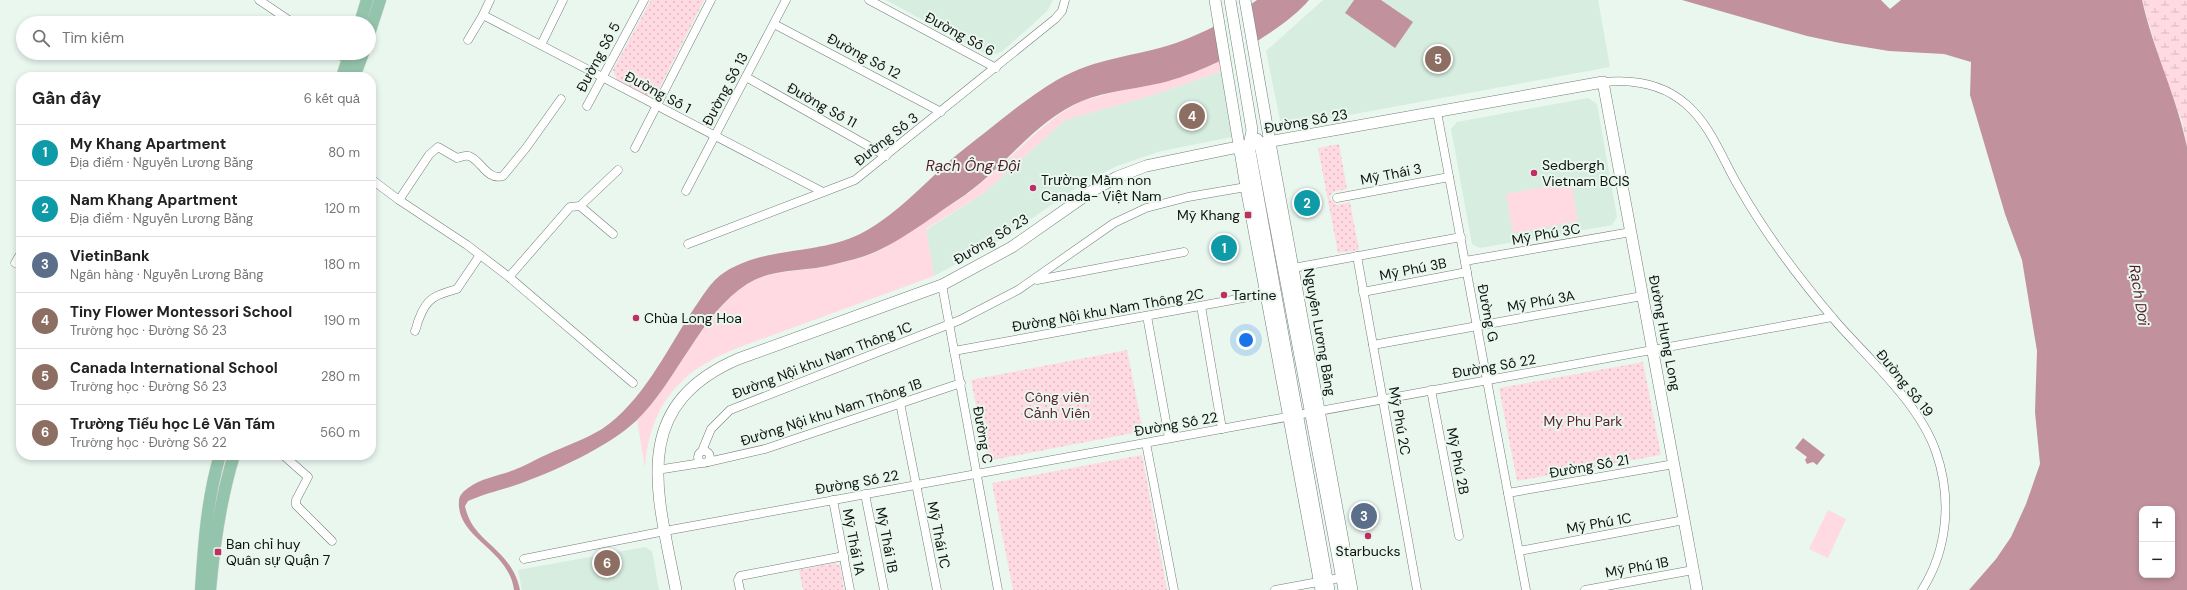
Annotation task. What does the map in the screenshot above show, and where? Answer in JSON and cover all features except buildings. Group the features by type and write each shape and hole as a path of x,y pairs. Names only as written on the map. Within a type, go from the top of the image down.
{"main road":[{"path":"362,16 367,0"},
{"path":"375,16 380,0"},
{"path":"344,72 348,60"},
{"path":"356,72 360,60"},
{"path":"201,590 205,526 214,476 219,460"},
{"path":"210,590 216,527 226,480 232,460"}],"street":[{"path":"259,0 283,16"},
{"path":"468,40 490,0"},
{"path":"541,45 563,0"},
{"name":"Đường Số 5","path":"587,106 644,0"},
{"path":"635,148 711,0"},
{"name":"Đường Số 13","path":"686,191 786,0"},
{"name":"Đường Số 6","path":"869,0 996,68"},
{"name":"Đường Số 3","path":"688,244 821,191 855,180 1055,19 1062,11 1065,0"},
{"name":"Nguyễn Lương Bằng","path":"1215,0 1229,84 1244,147 1324,586"},
{"name":"Nguyễn Lương Bằng","path":"1230,0 1252,130 1265,144"},
{"name":"Nguyễn Lương Bằng","path":"1246,0 1259,79 1265,144 1346,577 1352,590"},
{"name":"Đường Số 1","path":"483,15 821,191"},
{"name":"Đường Số 12","path":"774,24 941,112"},
{"name":"Đường Số 11","path":"746,77 886,156"},
{"name":"Đường Số 23","path":"676,590 665,531 657,470 660,442 670,415 687,392 703,377 738,359 942,285 1012,247 1078,199 1111,180 1159,162 1603,82"},
{"name":"Đường Hưng Long","path":"1603,82 1697,590"},
{"name":"Đường Số 19","path":"1603,82 1634,82 1656,87 1676,97 1694,112 1711,136 1738,187 1771,240 1803,283 1914,411 1926,430 1939,462 1945,493 1946,523 1939,552 1922,590"},
{"path":"399,200 429,155 438,147 457,158 470,157 488,173 503,176 526,148 561,99"},
{"name":"Đường G","path":"1437,112 1526,590"},
{"name":"Nguyễn Lương Bằng","path":"1252,130 1244,147 1246,187 1265,294 1293,416"},
{"path":"509,277 570,207 580,206 618,170"},
{"name":"Mỹ Thái 3","path":"1337,198 1449,177"},
{"path":"376,182 399,200 480,255 509,277 633,383"},
{"path":"1032,281 1103,231 1135,213 1172,201 1246,187"},
{"path":"580,206 613,234"},
{"name":"Mỹ Phú 3C","path":"1465,262 1631,232"},
{"path":"1289,269 1461,237"},
{"path":"1032,281 1184,252"},
{"path":"415,331 418,320 428,300 447,291 457,289 480,255"},
{"name":"Mỹ Phú 2C","path":"1357,256 1417,590"},
{"name":"Mỹ Phú 3B","path":"1363,292 1467,272"},
{"name":"Đường Nội khu Nam Thông 1C","path":"705,463 710,459 710,454 702,451 706,438 714,424 737,406 949,324 1001,299 1032,281"},
{"name":"Đường C","path":"942,285 998,590"},
{"name":"Đường Nội khu Nam Thông 2C","path":"954,351 1265,294"},
{"name":"Mỹ Phú 3A","path":"1373,345 1642,296"},
{"path":"1201,306 1222,428"},
{"path":"1147,316 1169,438"},
{"name":"Đường Số 22","path":"524,559 665,531 1146,442 1832,317"},
{"name":"Đường Nội khu Nam Thông 1B","path":"657,470 705,463 765,449 961,383"},
{"name":"Mỹ Phú 2B","path":"1432,390 1459,536"},
{"name":"Mỹ Thái 1C","path":"900,403 937,590"},
{"path":"1146,442 1174,590"},
{"path":"289,460 308,477 296,500 296,505 332,541"},
{"name":"Đường Số 21","path":"1508,494 1674,464"},
{"name":"Mỹ Thái 1B","path":"865,494 884,590"},
{"name":"Mỹ Thái 1A","path":"833,500 850,590"},
{"name":"Mỹ Phú 1C","path":"1519,551 1684,520"},
{"path":"740,590 738,580 740,576 844,556"},
{"name":"Mỹ Phú 1B","path":"1585,590 1693,570"},
{"path":"1275,590 1324,586 1346,577"},
{"name":"Nguyễn Lương Bằng","path":"1344,590 1346,577"}],"shaded area":[{"path":"886,0 1053,0 1048,10 1001,52 989,56"},
{"path":"1323,0 1598,0 1610,67 1289,126 1280,120 1266,51"},
{"name":"Trường Mầm non Canada- Việt Nam","path":"1222,71 1232,137 1161,151 1117,166 1083,183 999,241 934,276 926,230 984,193 1065,120 1153,95"},
{"name":"Sedbergh Vietnam BCIS","path":"1588,98 1597,104 1617,217 1612,225 1480,248 1472,244 1451,129 1457,122"},
{"path":"645,547 652,551 659,590 522,590 518,570"}],"green space":[{"path":"651,0 704,0 657,93 647,96 617,80 613,70"},
{"path":"2142,0 2187,0 2187,147 2182,121 2162,68"},
{"path":"1220,61 1222,71 1153,95 1065,120 984,193 926,229 934,276 733,350 719,356 692,373 672,392 659,412 648,444 645,468 637,420 664,387 714,315 728,299 744,286 761,277 840,263 863,257 878,251 970,192 998,169 1055,117 1082,101 1213,65"},
{"path":"1339,144 1347,189 1334,192 1330,196 1330,199 1337,205 1350,202 1359,250 1338,253 1318,148"},
{"path":"1571,182 1578,221 1513,233 1506,194"},
{"name":"Công viên Cảnh Viên","path":"1127,350 1143,431 987,461 971,380"},
{"name":"My Phu Park","path":"1643,362 1661,455 1517,481 1499,388"},
{"path":"1142,455 1167,590 1013,590 992,483"},
{"path":"1828,510 1846,519 1828,558 1809,549"},
{"path":"835,563 840,566 844,590 803,590 799,570"}],"water":[{"name":"Rạch Ông Đội","path":"1257,0 1309,0 1280,26 1261,39 1220,61 1179,78 1101,95 1082,101 1064,110 1032,134 988,176 972,189 920,226 881,249 868,255 831,265 763,276 747,284 716,312 702,330 664,388 636,421 624,431 611,440 563,466 516,485 468,501 465,506 475,529 509,564 520,590 514,590 510,576 503,564 466,525 460,514 459,499 463,492 468,488 484,479 518,468 589,436 602,429 616,418 641,391 706,291 715,280 725,272 757,258 827,245 844,241 860,234 883,220 960,152 1030,98 1057,80 1087,66 1160,48 1187,39 1228,19"},
{"path":"1354,0 1381,0 1413,22 1395,48 1345,13"},
{"name":"Rạch Dơi","path":"1682,0 1881,0 1890,9 1901,0 2142,0 2152,37 2183,128 2187,147 2187,590 1969,590 1996,559 2011,537 2026,504 2040,464 2035,412 2037,351 2022,260 2005,214 1970,95 1971,62 1944,54 1889,51 1807,36"},
{"path":"1803,438 1825,455 1817,465 1813,462 1807,464 1805,460 1807,457 1795,448"}],"pier":[{"path":"1251,2 1258,41 1220,63 1214,24"}],"place":[{"name":"Canada International School","path":"1438,59"},
{"name":"Tiny Flower Montessori School","path":"1192,116"},
{"name":"Sedbergh Vietnam BCIS","path":"1534,173"},
{"name":"Trường Mầm non Canada- Việt Nam","path":"1033,188"},
{"name":"Nam Khang Apartment","path":"1307,203"},
{"name":"Mỹ Khang","path":"1248,215"},
{"name":"My Khang Apartment","path":"1224,248"},
{"name":"Tartine","path":"1224,295"},
{"name":"Chùa Long Hoa","path":"636,318"},
{"name":"VietinBank","path":"1364,516"},
{"name":"Starbucks","path":"1368,536"},
{"name":"Ban chỉ huy Quân sự Quận 7","path":"218,552"},
{"name":"Trường Tiểu học Lê Văn Tám","path":"607,563"}]}
